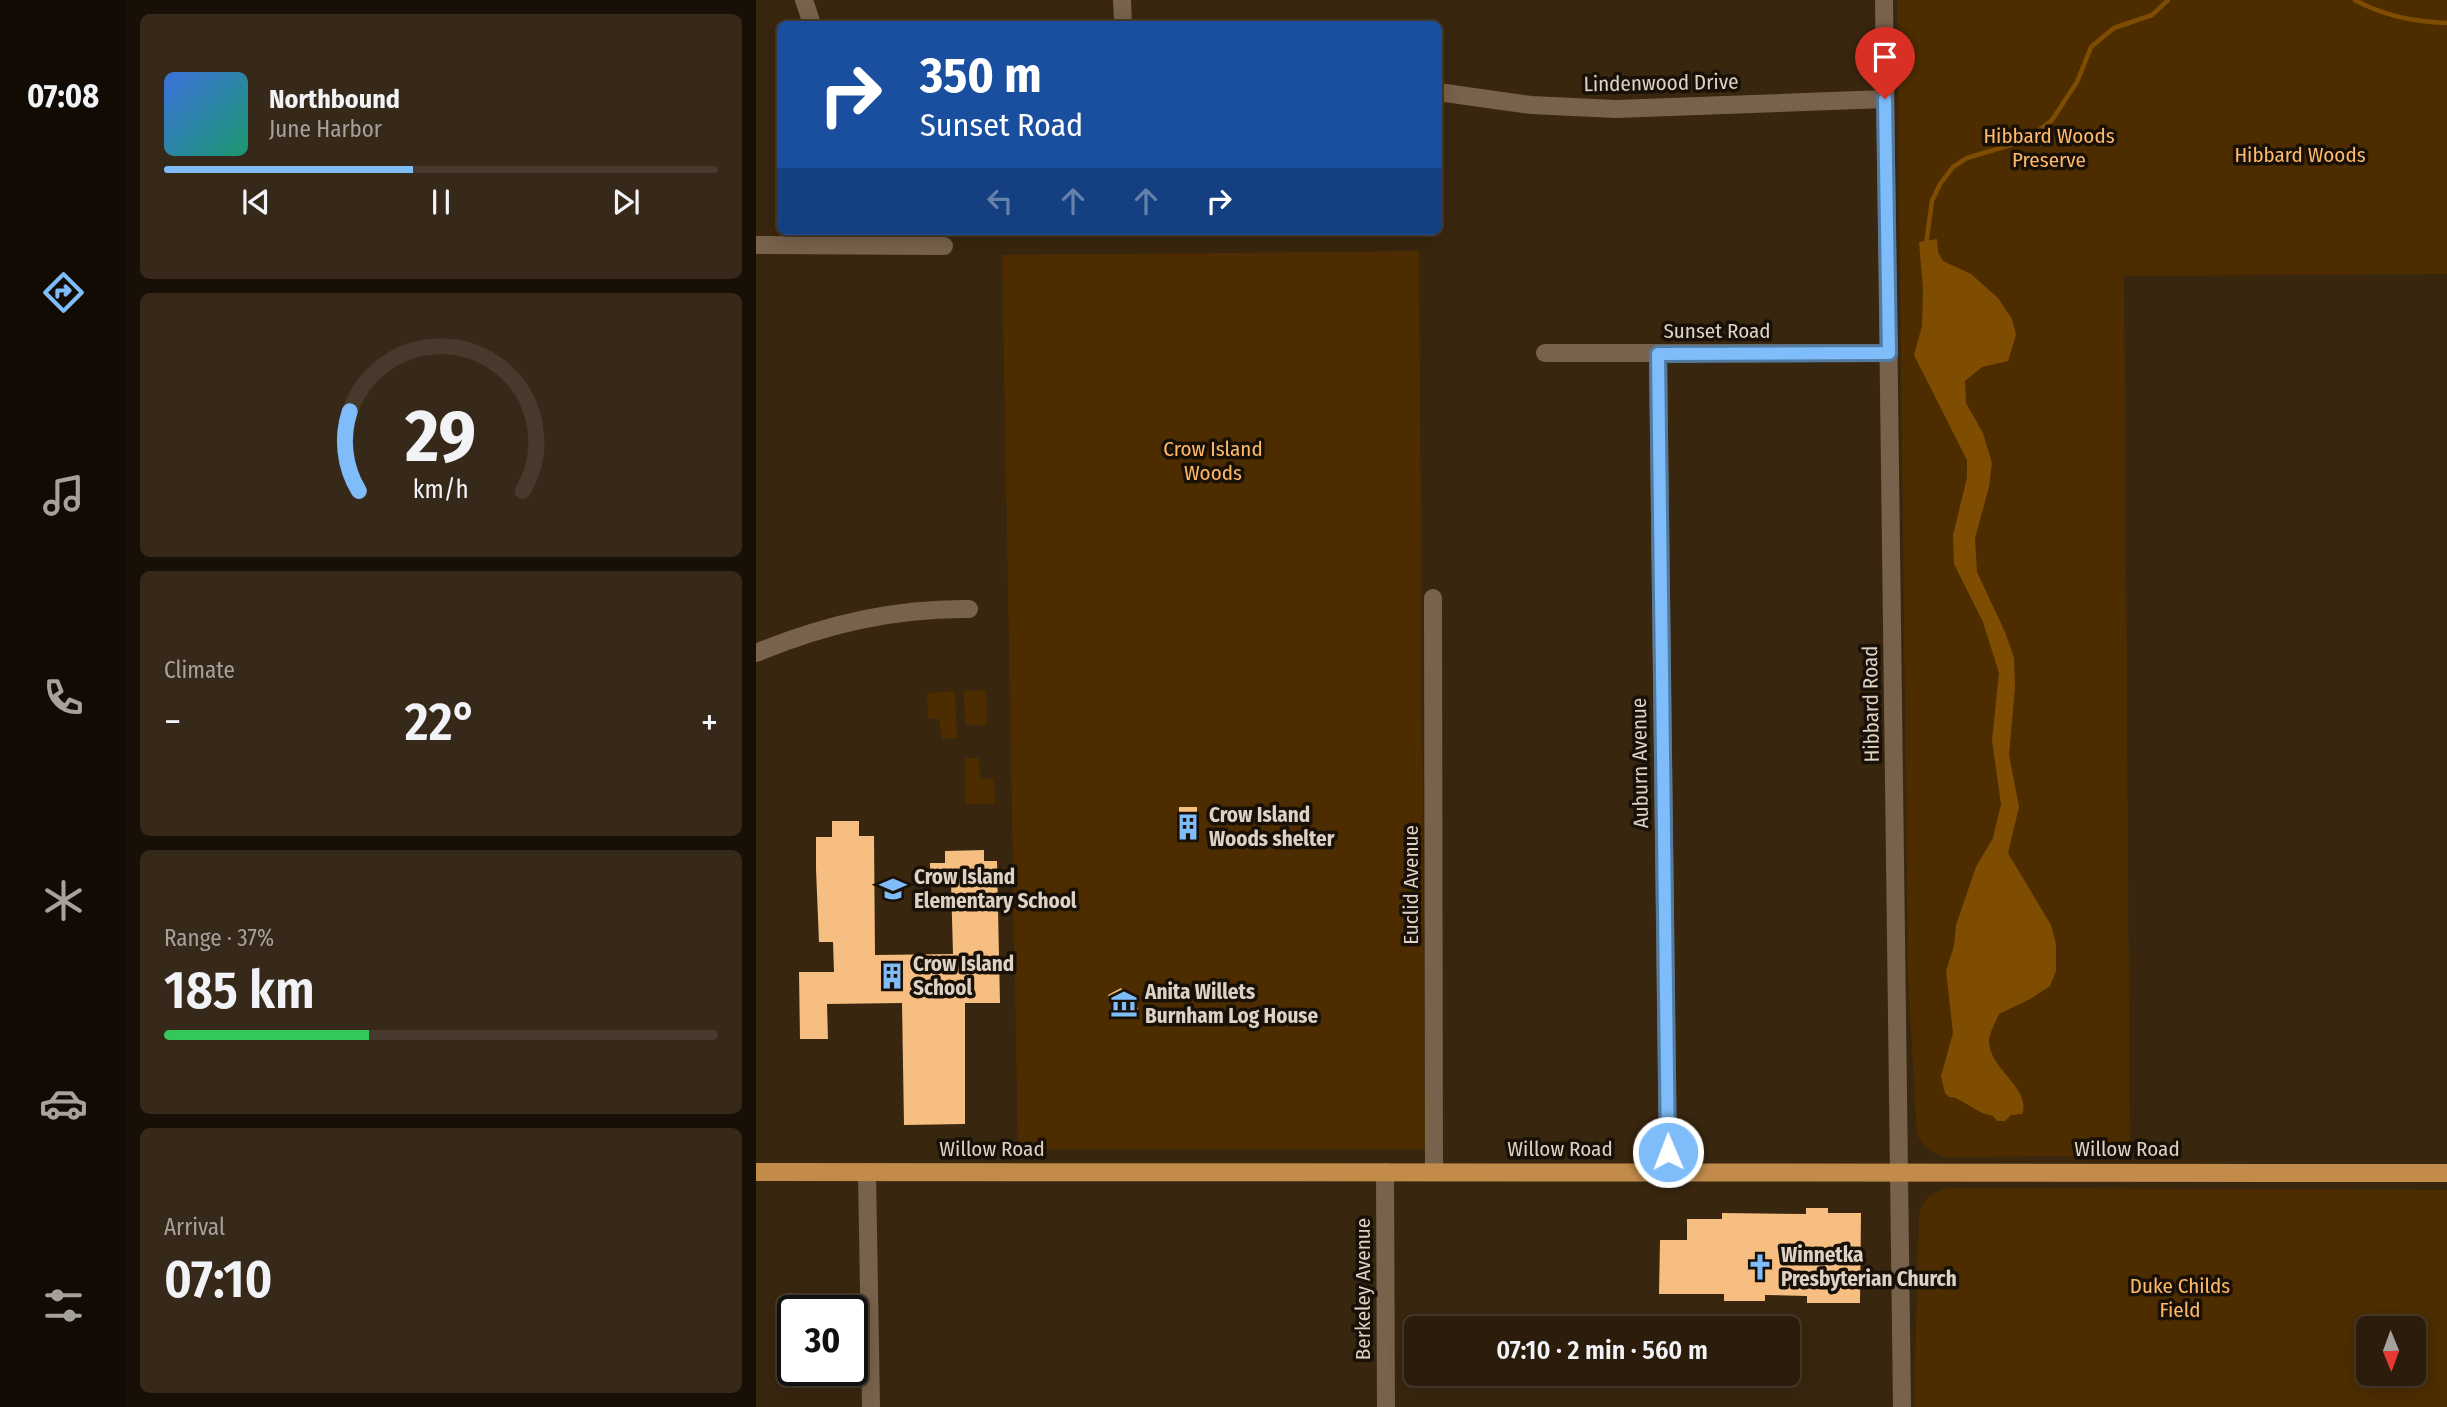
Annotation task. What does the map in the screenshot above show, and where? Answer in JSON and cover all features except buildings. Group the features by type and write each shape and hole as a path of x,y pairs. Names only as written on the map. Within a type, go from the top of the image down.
{"main road":[{"name":"Willow Road","path":"756,1171 2447,1173"}],"street":[{"path":"804,0 811,21"},
{"path":"1122,0 1123,21"},
{"name":"Hibbard Road","path":"1884,0 1902,1407"},
{"name":"Lindenwood Drive","path":"1442,93 1531,105 1616,109 1885,99"},
{"path":"756,245 944,246"},
{"name":"Sunset Road","path":"1545,353 1889,353"},
{"name":"Auburn Avenue","path":"1658,354 1668,1172"},
{"name":"Euclid Avenue","path":"1433,598 1434,1171"},
{"path":"756,653 803,635 870,618 937,609 970,609"},
{"path":"867,1172 871,1407"},
{"name":"Berkeley Avenue","path":"1385,1172 1386,1407"}],"green space":[{"name":"Hibbard Woods","path":"1897,0 2447,0 2447,274 2124,276 2130,1156 1945,1157 1929,1149 1917,1135 1908,978"},
{"name":"Crow Island Woods","path":"1419,251 1425,1149 1018,1149 1002,255"},
{"path":"986,690 987,725 965,725 964,691"},
{"path":"955,691 957,738 942,739 939,719 928,718 927,693"},
{"path":"965,758 979,758 980,779 994,778 995,804 966,804"},
{"name":"Duke Childs Field","path":"1949,1188 2447,1190 2447,1407 1914,1407 1919,1215 1933,1194"}],"shaded area":[{"path":"1937,239 1938,252 1943,261 1971,274 1998,298 2012,319 2016,335 2008,361 1982,367 1965,381 1966,403 1983,433 1992,463 1989,487 1975,538 1977,572 2014,658 2015,687 2009,755 2019,807 2008,853 2051,925 2056,944 2056,971 2050,986 1999,1014 1989,1040 1995,1060 2016,1087 2023,1105 2022,1114 2011,1115 2005,1121 1997,1121 1993,1116 1949,1097 1945,1093 1941,1076 1953,1033 1946,971 1954,946 1956,925 1976,867 1993,838 2001,804 1992,740 1999,673 1983,622 1954,564 1953,535 1967,478 1967,460 1914,355 1922,326 1923,289 1919,242"}],"waterway":[{"path":"1926,245 1932,201 1940,184 1953,167 1967,158 2027,140 2052,120 2077,82 2091,47 2114,28 2152,15 2168,0"},
{"path":"2355,0 2400,17 2447,23"}],"place":[{"name":"Crow Island Woods shelter","path":"1188,827"},
{"name":"Crow Island Elementary School","path":"893,889"},
{"name":"Crow Island School","path":"892,976"},
{"name":"Anita Willets Burnham Log House","path":"1124,1004"},
{"name":"Winnetka Presbyterian Church","path":"1760,1267"}],"route":[{"path":"1668,1152 1658,354 1889,353 1885,99"}],"park label":[{"name":"Hibbard Woods Preserve","path":"2049,148"}]}
